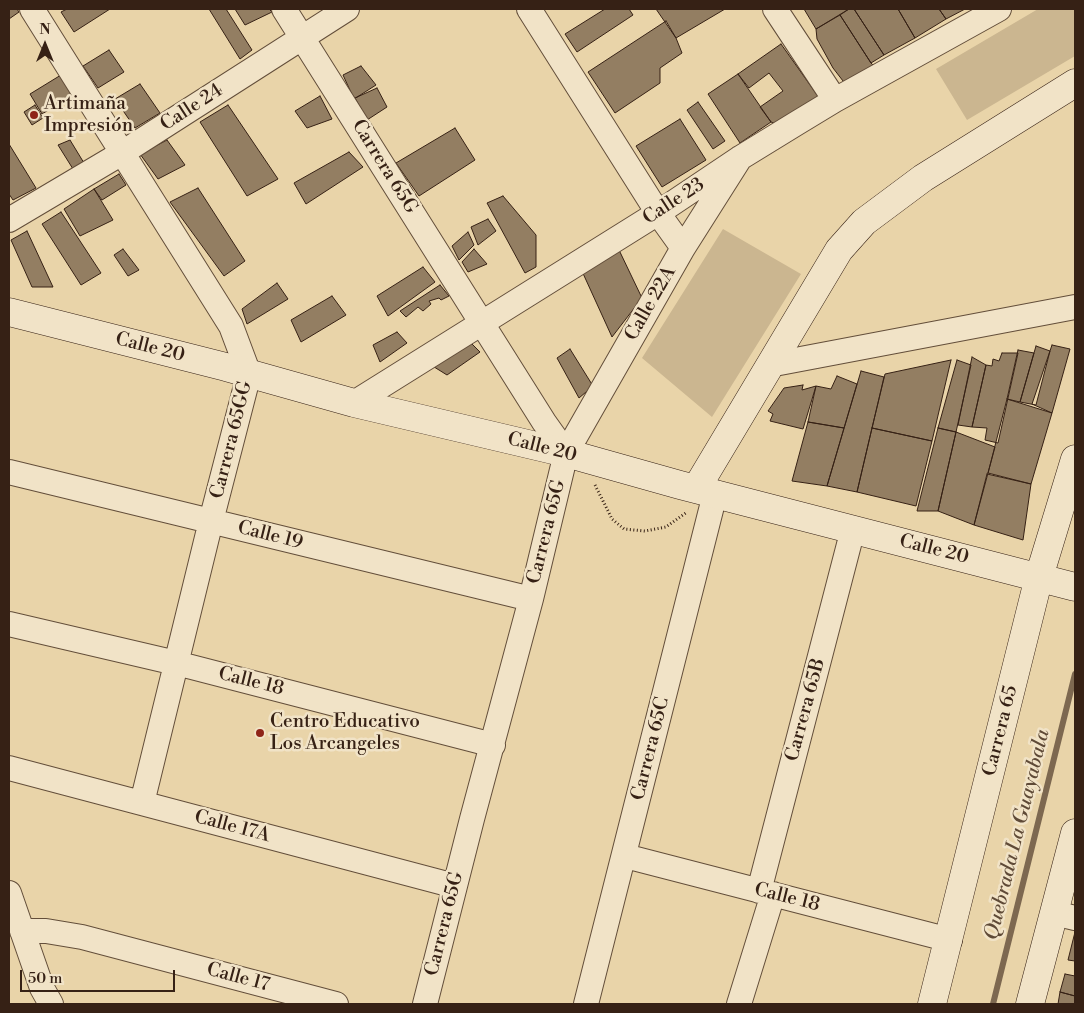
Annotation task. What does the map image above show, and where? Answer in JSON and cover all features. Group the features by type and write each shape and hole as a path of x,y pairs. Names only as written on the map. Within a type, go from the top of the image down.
{"street":[{"name":"Carrera 65GG","path":"32,9 231,326 249,374 142,803"},
{"name":"Carrera 65G","path":"284,9 544,422 566,453 531,600 425,1004"},
{"name":"Calle 24","path":"9,220 122,152 347,9"},
{"path":"529,9 658,213 683,248"},
{"path":"775,9 835,100"},
{"name":"Calle 23","path":"354,403 658,213 740,158 835,100 999,9"},
{"path":"701,497 770,365 839,250 864,222 923,178 1075,83"},
{"name":"Calle 22A","path":"566,453 683,248 740,158"},
{"path":"770,365 1075,307"},
{"name":"Calle 20","path":"9,312 354,403 566,453 701,497 853,529 1075,588"},
{"name":"Carrera 65","path":"932,1004 950,940 1039,577 1075,459"},
{"name":"Calle 19","path":"9,472 531,600"},
{"name":"Carrera 65C","path":"586,1004 624,856 701,497"},
{"name":"Carrera 65B","path":"739,1004 853,529"},
{"name":"Calle 18","path":"9,624 176,663 493,745"},
{"name":"Calle 17A","path":"9,768 455,886"},
{"path":"1030,1004 1064,916 1075,833"},
{"name":"Calle 18","path":"624,856 950,940"},
{"path":"9,893 42,988 51,1004"},
{"name":"Calle 17","path":"22,931 46,931 82,938 336,1004"}],"path":[{"path":"593,481 612,519 624,529 645,532 666,527 701,497"}],"shaded area":[{"path":"1038,9 1075,9 1075,56 967,120 936,69"},
{"path":"723,229 801,274 712,417 642,358"}],"building":[{"path":"9,9 17,9 19,12 9,19"},
{"path":"67,9 110,9 74,32 61,12"},
{"path":"209,9 226,9 252,50 240,59"},
{"path":"235,9 269,9 272,12 245,25"},
{"path":"605,9 629,9 633,15 577,52 565,34"},
{"path":"656,9 725,9 676,38"},
{"path":"804,9 849,9 816,29"},
{"path":"849,9 854,9 884,55 871,63 840,15"},
{"path":"854,9 898,9 915,38 884,55"},
{"path":"898,9 939,9 946,19 915,38"},
{"path":"939,9 965,9 946,19"},
{"path":"840,15 871,63 878,70 850,90 833,68 817,39 816,29"},
{"path":"666,21 682,53 660,68 660,83 615,113 588,72"},
{"path":"781,44 820,99 781,126 771,122 760,107 783,91 769,73 749,88 738,74"},
{"path":"109,50 124,72 98,88 83,66"},
{"path":"361,66 376,85 354,99 343,75"},
{"path":"738,74 771,122 740,143 708,94"},
{"path":"61,75 73,95 42,114 30,94"},
{"path":"140,84 160,113 135,128 115,99"},
{"path":"377,88 387,107 367,120 355,98"},
{"path":"320,96 332,119 307,128 295,111"},
{"path":"698,102 725,141 713,149 687,110"},
{"name":"Artimaña Impresión","path":"35,105 43,118 32,125 24,112"},
{"path":"228,105 278,179 247,196 200,122"},
{"path":"680,119 706,160 662,187 636,146"},
{"path":"455,128 475,160 419,196 396,163"},
{"path":"70,140 84,163 73,169 58,145"},
{"path":"167,140 185,165 158,179 140,154"},
{"path":"9,144 36,188 13,200 9,194"},
{"path":"349,152 363,167 306,204 294,183"},
{"path":"119,174 126,185 102,200 94,189"},
{"path":"198,188 245,261 224,276 170,202"},
{"path":"94,189 113,220 80,236 64,209"},
{"path":"503,196 536,235 536,267 525,273 487,203"},
{"path":"61,212 101,273 81,285 42,224"},
{"path":"488,219 496,231 478,245 471,227"},
{"path":"27,231 53,287 32,287 11,240"},
{"path":"468,232 474,245 459,260 452,246"},
{"path":"123,249 139,270 128,276 114,255"},
{"path":"474,249 487,264 468,272 462,262"},
{"path":"619,250 642,298 612,337 581,269"},
{"path":"423,267 435,282 388,316 377,296"},
{"path":"277,283 288,299 247,324 242,309"},
{"path":"440,285 449,296 441,300 439,298 429,301 431,304 423,311 418,307 406,317 400,311"},
{"path":"332,296 346,315 301,342 291,320"},
{"path":"397,332 407,343 380,362 373,345"},
{"path":"470,342 480,352 447,375 431,365"},
{"path":"1052,345 1070,349 1052,413 1032,404"},
{"path":"1036,346 1050,351 1036,405 1020,402"},
{"path":"570,349 593,386 579,398 557,358"},
{"path":"1018,350 1034,353 1020,402 1007,399"},
{"path":"1002,353 1018,353 998,443 985,440 987,428 972,427 986,365 992,366 993,359 999,361"},
{"path":"972,357 986,365 972,427 958,425"},
{"path":"951,360 932,441 872,428 885,374"},
{"path":"957,360 971,365 956,432 938,428"},
{"path":"861,371 884,377 857,492 827,486"},
{"path":"837,376 857,384 844,428 808,422 816,386 831,389"},
{"path":"803,385 802,390 816,386 803,429 770,421 773,414 768,411 784,388"},
{"path":"1007,399 1052,413 1031,484 988,473"},
{"path":"808,422 844,428 827,486 792,481"},
{"path":"872,428 932,441 916,506 857,492"},
{"path":"938,428 956,432 938,511 917,511"},
{"path":"956,432 995,447 974,525 938,511"},
{"path":"987,474 1031,484 1023,540 974,525"},
{"path":"1075,932 1075,961 1068,960"},
{"path":"1065,974 1075,976 1075,996 1060,992"},
{"path":"1060,992 1075,996 1075,1004 1058,1004"}],"waterway":[{"name":"Quebrada La Guayabala","path":"993,1004 1075,674"}],"place":[{"name":"Artimaña Impresión","path":"34,115"},
{"name":"Centro Educativo Los Arcangeles","path":"260,733"}]}
